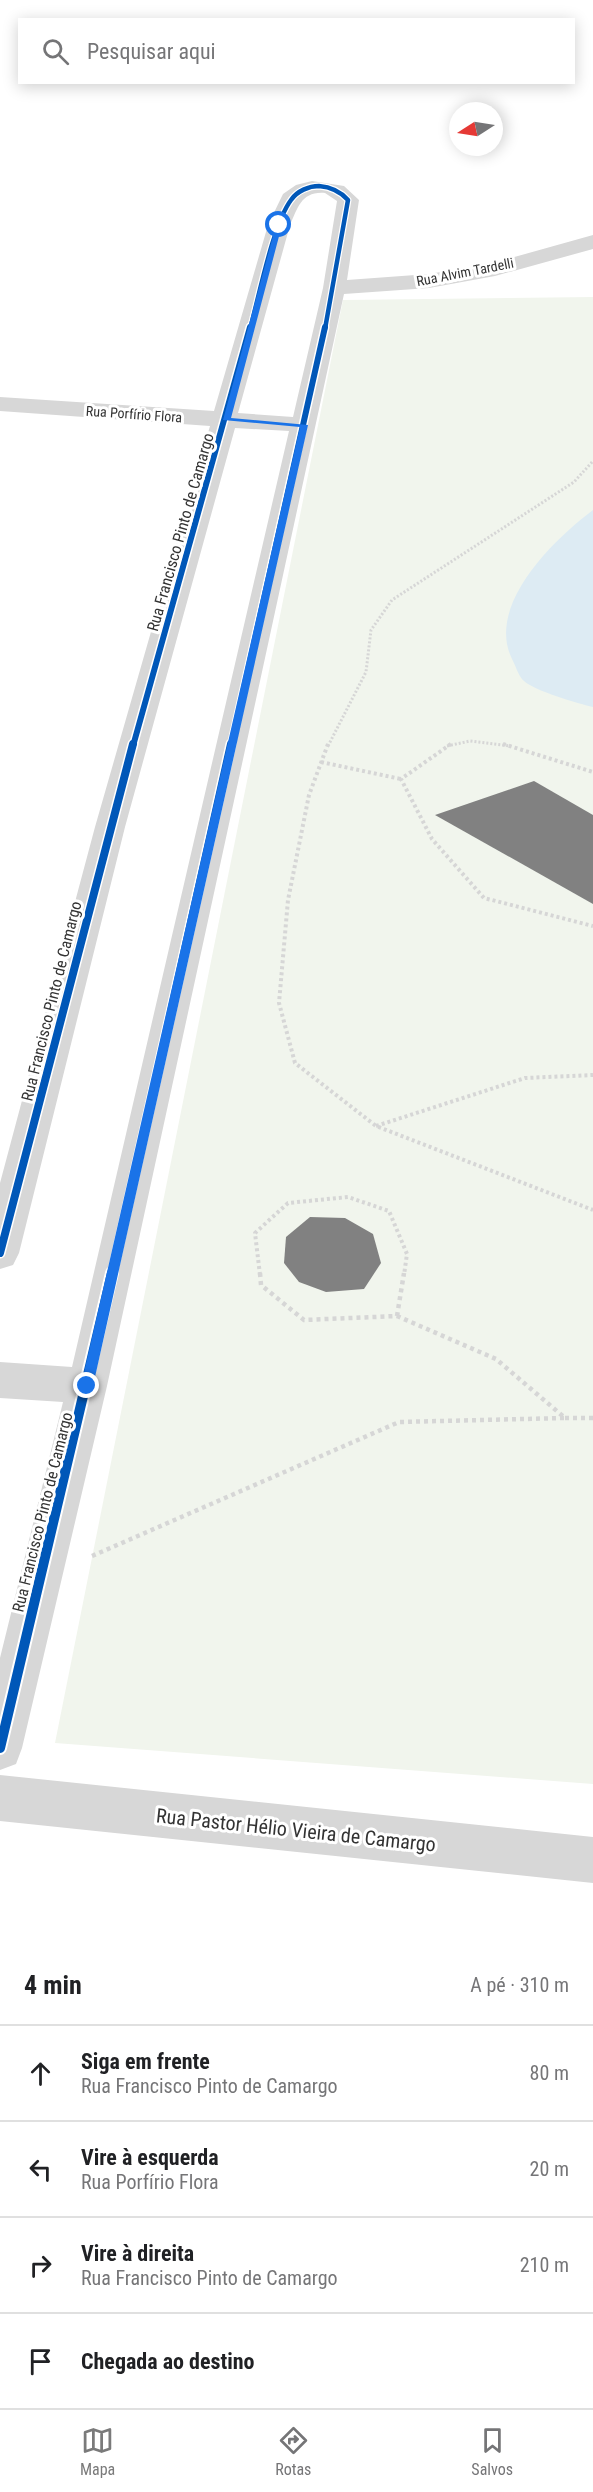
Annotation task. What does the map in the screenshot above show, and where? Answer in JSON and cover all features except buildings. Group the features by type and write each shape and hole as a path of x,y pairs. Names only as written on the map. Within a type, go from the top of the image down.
{"street":[{"name":"Rua Francisco Pinto de Camargo","path":"0,1253 110,827 279,225 292,198 302,191 334,188 343,192 348,200 334,288 87,1386 0,1748"},
{"name":"Rua Alvim Tardelli","path":"334,288 429,281 495,269 593,242"},
{"name":"Rua Porfírio Flora","path":"0,404 304,425"},
{"path":"0,1380 87,1386"},
{"name":"Rua Pastor Hélio Vieira de Camargo","path":"0,1798 593,1860"}],"path":[{"path":"593,461 574,482 392,600 371,630 366,672 333,731 309,795 288,900 279,1003 295,1063 376,1126 593,1210"},
{"path":"321,762 401,779 453,743 499,743 593,771"},
{"path":"401,779 432,839 484,898 593,926"},
{"path":"376,1126 525,1078 593,1075"},
{"path":"397,1316 407,1254 389,1211 348,1197 288,1203 255,1233 261,1285 304,1320 397,1316 496,1359 565,1418"},
{"path":"39,1579 399,1422 593,1418"}],"shaded area":[{"path":"593,297 593,1784 55,1743 343,300"},
{"path":"593,510 593,707 546,693 529,685 519,674 506,640 508,619 515,597 527,576 560,539"}],"cycle path":[{"path":"0,1253 110,827 279,225 289,202 297,193 312,187 329,187 343,194 348,200 334,288 87,1386 0,1748"}],"route":[{"path":"87,1386 304,425 226,420 279,225"}]}
